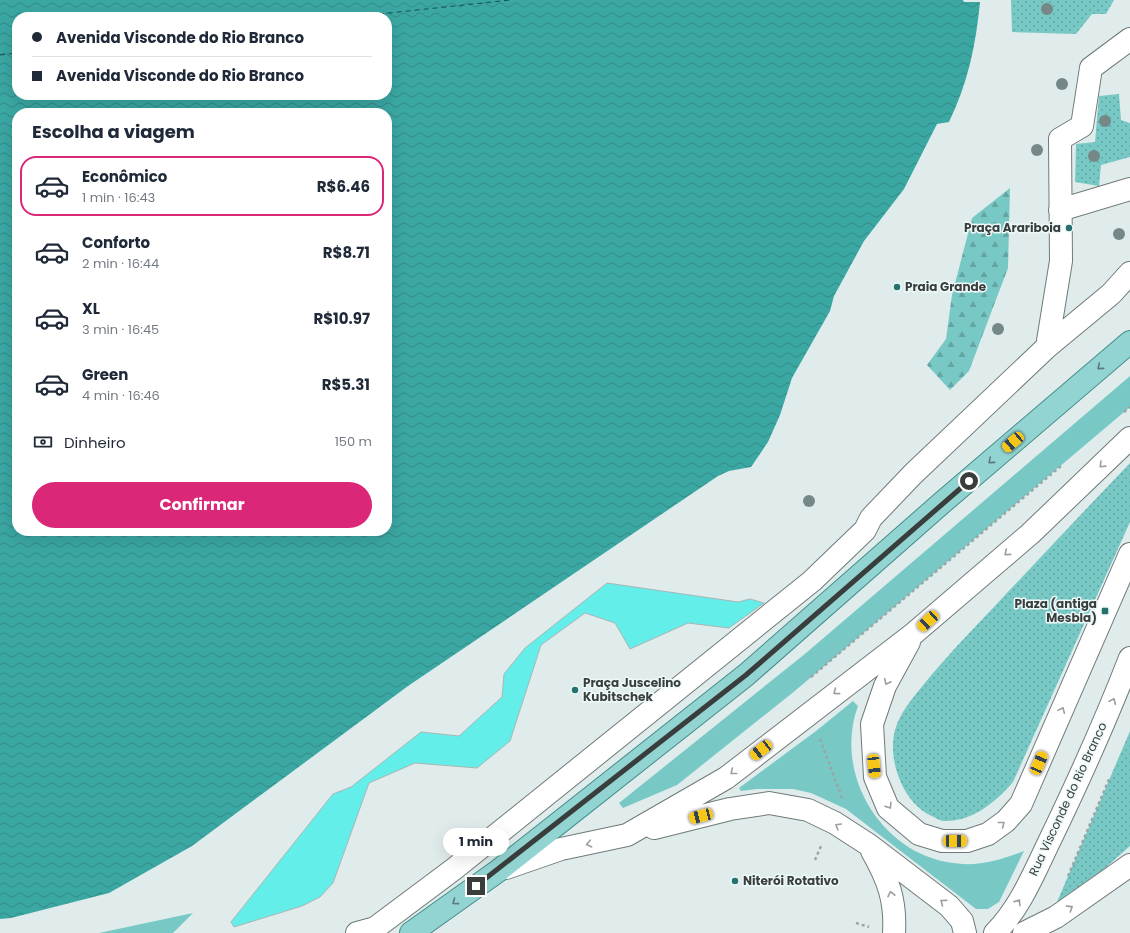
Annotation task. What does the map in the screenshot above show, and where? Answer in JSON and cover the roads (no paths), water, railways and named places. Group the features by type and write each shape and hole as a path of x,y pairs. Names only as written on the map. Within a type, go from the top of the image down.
{"main road":[{"path":"411,933 498,871 746,675 944,501 1130,342"}],"street":[{"path":"1048,348 1061,261 1060,139 1082,126 1091,68 1130,40"},
{"path":"1060,210 1130,189"},
{"path":"357,933 375,928 454,869 812,581 865,530 872,518 898,490 1048,348 1111,294 1130,274"},
{"path":"627,835 726,778 912,635 1030,534 1130,438"},
{"path":"912,635 885,686 872,724 875,777 888,808 919,834 942,841 967,841 988,834 1006,821 1020,804 1130,554"},
{"name":"Rua Visconde do Rio Branco","path":"995,933 1004,923 1025,891 1063,814 1130,658"},
{"path":"498,871 533,857 561,849 627,835 730,809 769,802 808,810 835,823 869,845 949,906 962,921 965,933"},
{"path":"869,845 882,868 890,889 895,912 894,933"},
{"path":"1024,933 1056,917 1130,865"}],"water":[{"path":"0,0 963,0 964,2 980,2 970,63 961,93 949,122 937,124 904,189 864,241 834,296 830,311 792,378 780,415 768,442 751,467 729,471 718,476 408,686 192,846 109,893 11,918 0,919"}],"place":[{"name":"Praça Arariboia","path":"1069,228"},
{"name":"Praia Grande","path":"897,287"},
{"name":"Plaza (antiga Mesbla)","path":"1105,611"},
{"name":"Praça Juscelino Kubitschek","path":"575,690"},
{"name":"Niterói Rotativo","path":"735,881"}]}
